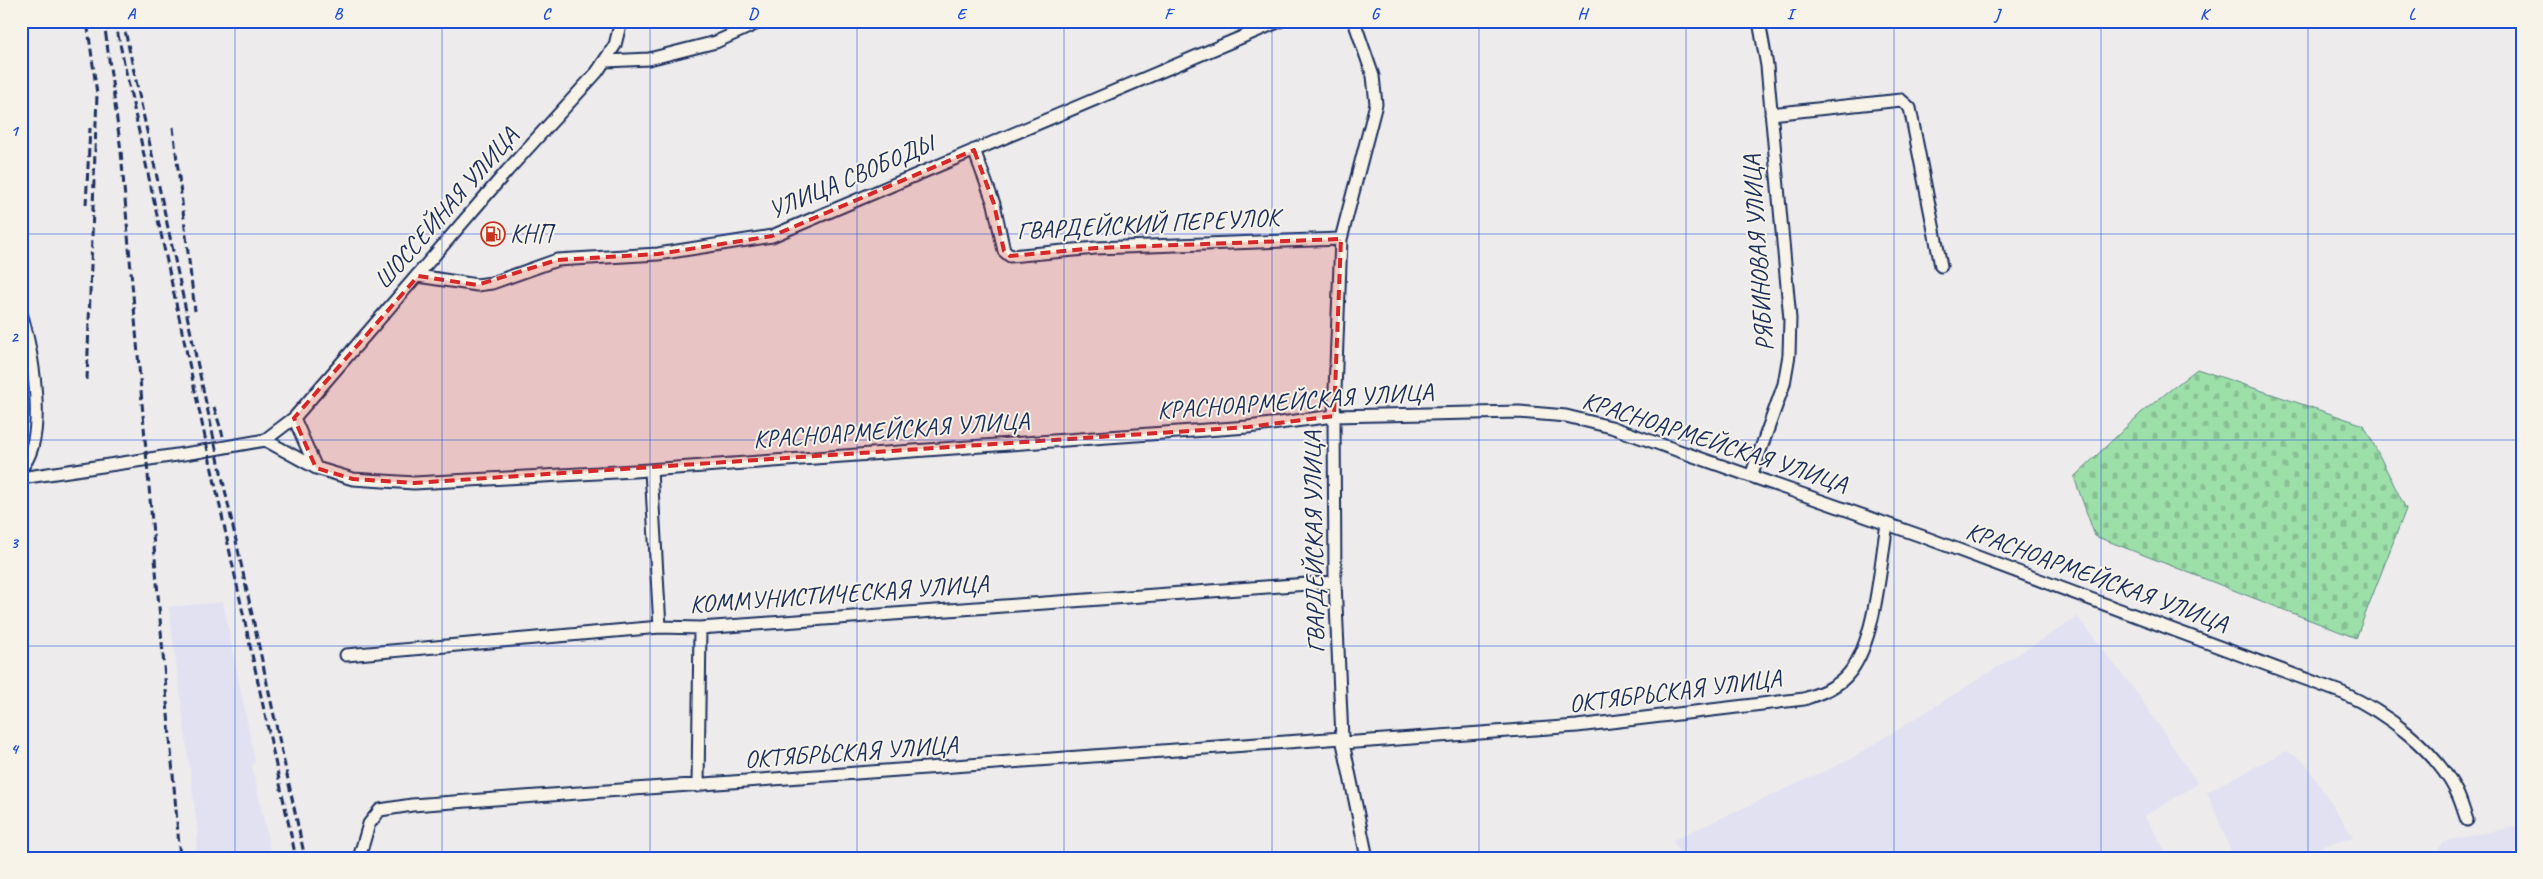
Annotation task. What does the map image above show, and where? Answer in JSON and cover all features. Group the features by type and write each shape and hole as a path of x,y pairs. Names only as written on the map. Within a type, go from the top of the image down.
{"street":[{"name":"ШОССЕЙНАЯ УЛИЦА","path":"265,440 294,418 507,171 606,61 615,45 621,21"},
{"path":"606,61 649,59 706,44 762,21"},
{"name":"УЛИЦА СВОБОДЫ","path":"418,276 477,285 492,283 557,260 658,254 772,236 1280,21"},
{"name":"ГВАРДЕЙСКАЯ УЛИЦА","path":"1354,21 1373,76 1376,104 1341,239 1334,416 1335,582 1343,740 1367,858"},
{"name":"РЯБИНОВАЯ УЛИЦА","path":"1751,476 1784,384 1789,355 1790,319 1767,66 1758,21"},
{"path":"1772,114 1901,100 1906,103 1910,108 1941,266"},
{"name":"ГВАРДЕЙСКИЙ ПЕРЕУЛОК","path":"974,150 994,204 1004,251 1010,256 1096,248 1341,239"},
{"path":"21,313 28,341 37,411 33,441 21,468"},
{"name":"КРАСНОАРМЕЙСКАЯ УЛИЦА","path":"265,440 316,468 353,479 414,483 651,470 1248,427 1334,416 1519,412 1566,416 1611,428 1887,524 2306,679 2365,703 2390,719 2429,754 2456,790 2467,820"},
{"path":"294,418 316,468"},
{"path":"21,478 265,440"},
{"path":"651,470 660,627"},
{"name":"ОКТЯБРЬСКАЯ УЛИЦА","path":"359,858 369,824 380,810 412,805 1343,740 1577,726 1804,699 1836,685 1849,673 1868,639 1887,524"},
{"name":"КОММУНИСТИЧЕСКАЯ УЛИЦА","path":"346,655 660,627 700,628 1335,582"},
{"path":"698,786 700,628"}],"highlighted area":[{"path":"974,150 994,204 1004,251 1010,256 1096,248 1341,239 1334,416 1248,427 414,483 353,479 316,468 294,418 418,276 477,285 557,260 658,254 772,236"}],"shaded area":[{"path":"223,602 255,761 252,766 272,858 197,858 198,833 169,607"},
{"path":"2078,617 2139,696 2198,784 2144,816 2170,858 1681,858 1673,840 1849,760"},
{"path":"2286,751 2304,761 2353,837 2286,858 2234,858 2207,792"},
{"path":"2522,825 2522,858 2433,858 2442,844 2451,840"}],"green space":[{"path":"2197,369 2364,425 2406,509 2356,638 2095,536 2074,477 2141,413"}],"railway":[{"path":"87,21 97,94 87,380"},
{"path":"104,21 121,151 180,858"},
{"path":"115,21 296,858"},
{"path":"123,21 305,858"},
{"path":"173,127 195,311"},
{"path":"86,205 90,128"},
{"path":"214,407 223,436"}],"place":[{"name":"КНП","path":"493,234"}]}
